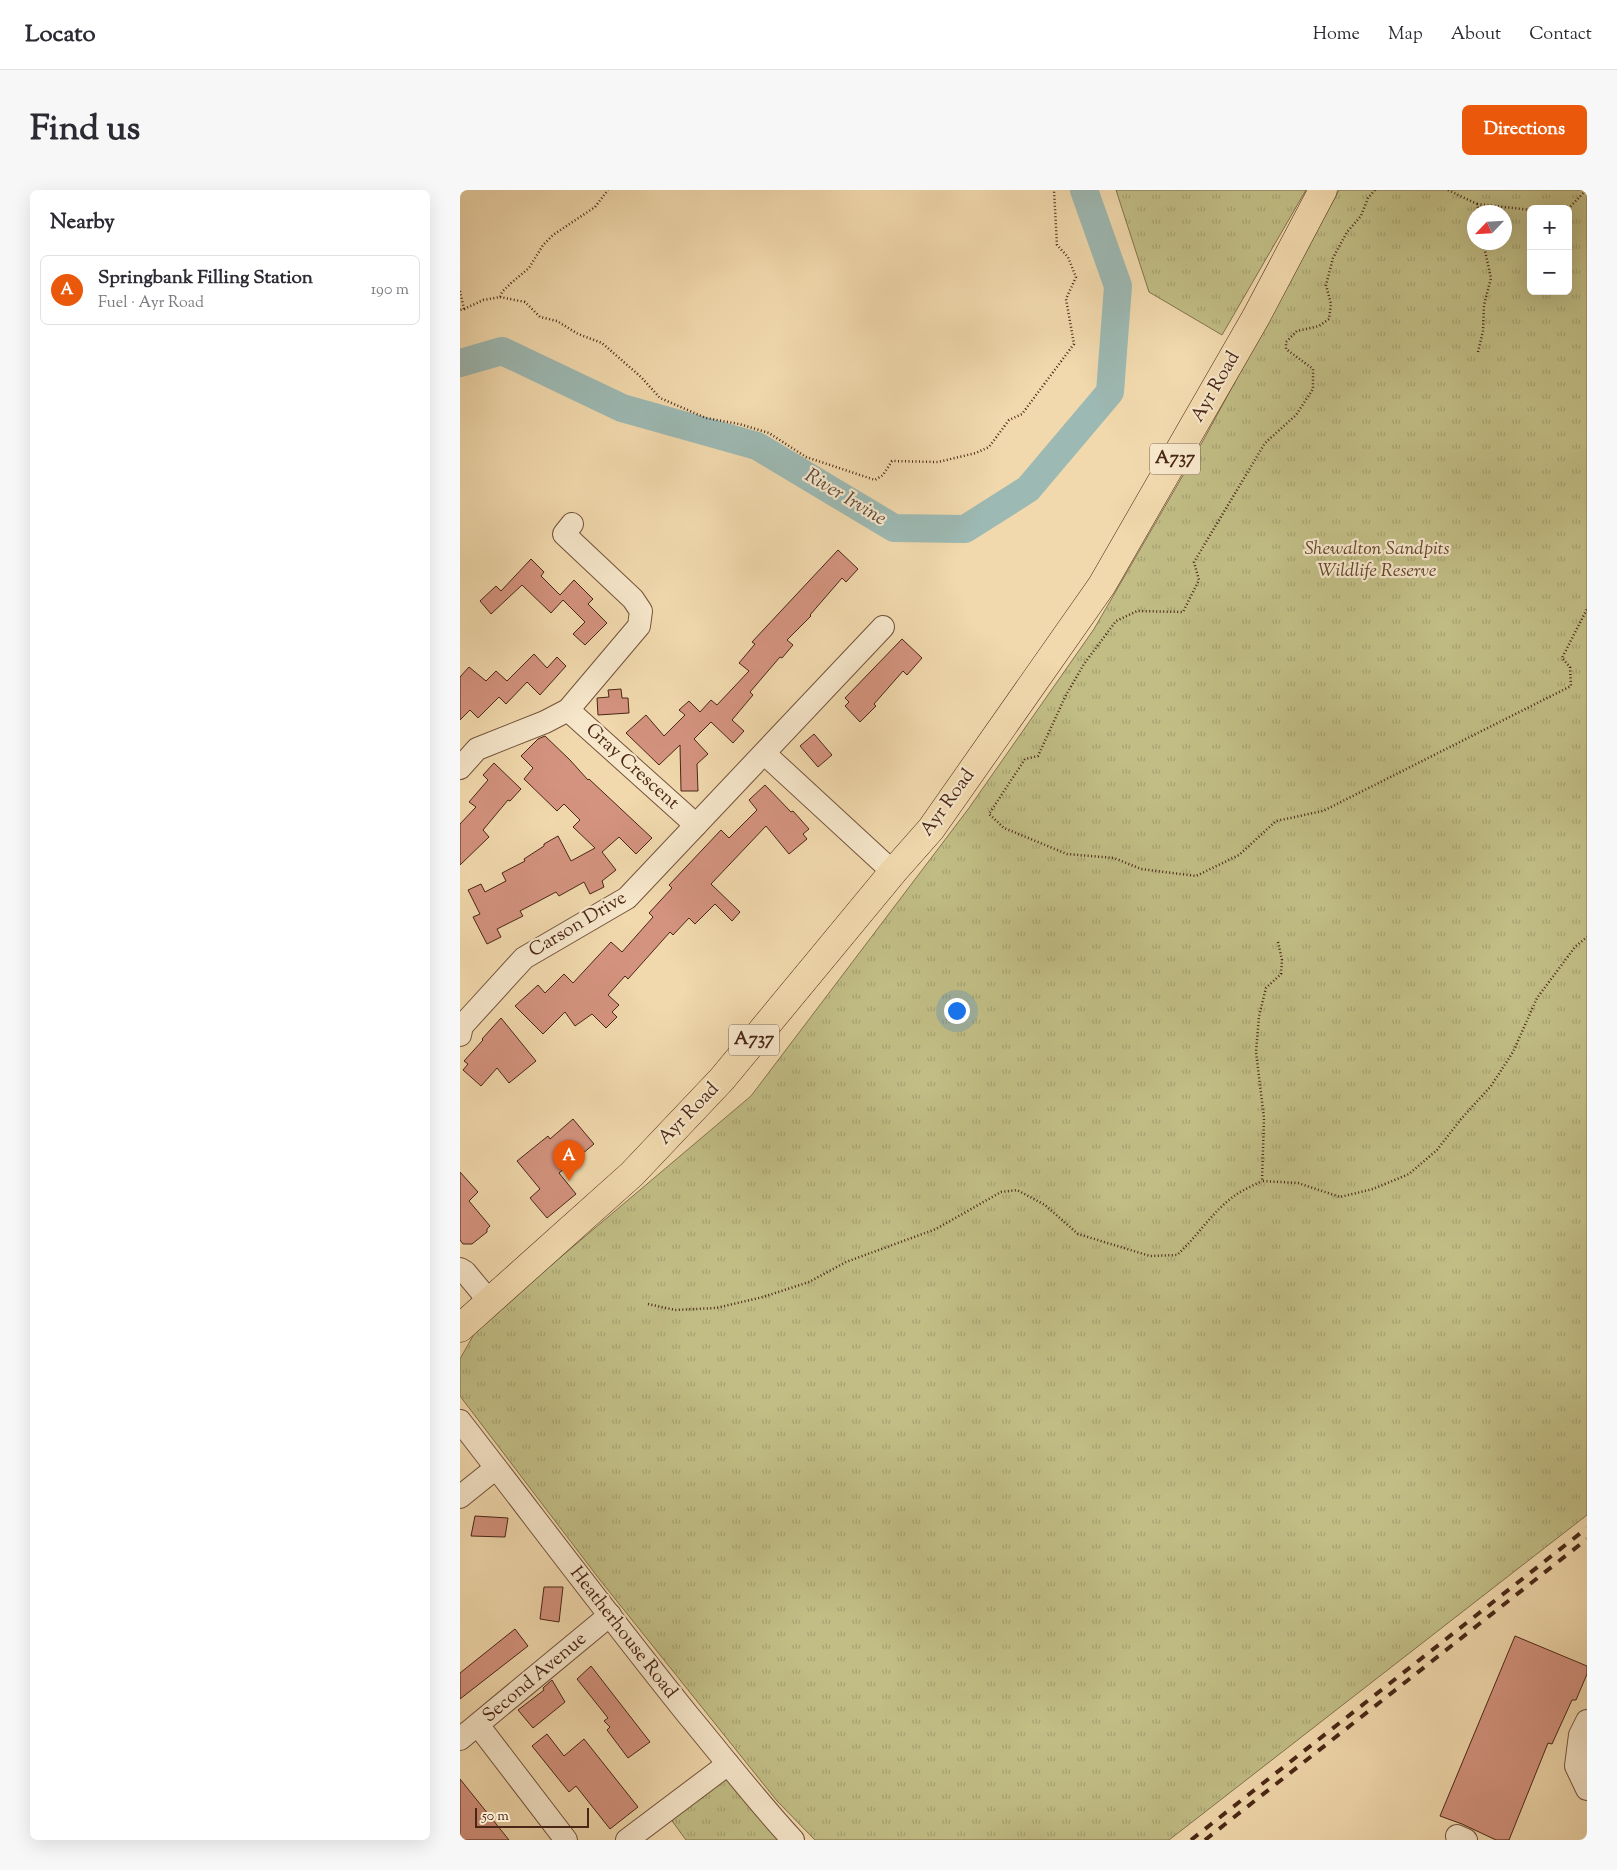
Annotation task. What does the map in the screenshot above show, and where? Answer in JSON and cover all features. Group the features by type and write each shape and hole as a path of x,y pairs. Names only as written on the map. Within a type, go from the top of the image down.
{"main road":[{"name":"Ayr Road","path":"460,1328 632,1174 722,1080 893,872 931,829 1102,585 1256,317 1323,190"}],"street":[{"name":"Gray Crescent","path":"460,768 477,749 545,722 568,710 639,626 641,612 633,599 564,534 572,524"},
{"name":"Carson Drive","path":"460,1034 462,1026 524,958 626,898 765,754 883,627"},
{"name":"Gray Crescent","path":"568,710 696,825"},
{"path":"765,754 893,872"},
{"path":"460,1269 465,1272 490,1302"},
{"name":"Heatherhouse Road","path":"460,1421 728,1764 793,1840"},
{"path":"460,1497 496,1468"},
{"name":"Second Avenue","path":"460,1739 610,1615"},
{"path":"1587,1721 1580,1735 1576,1766 1587,1789"},
{"path":"478,1725 566,1840"},
{"path":"626,1840 728,1764"}],"path":[{"path":"500,297 511,282 529,268 543,246 553,235 595,207 608,190"},
{"path":"460,310 483,300 500,297 525,302 540,316 557,320 578,334 602,343 641,377 660,398 706,418 740,424 768,432 806,457 876,480 892,461 938,462 976,454 989,447 1009,420 1022,414 1074,344 1066,299 1076,277 1068,257 1058,245 1054,190"},
{"path":"1375,190 1368,198 1361,216 1347,232 1333,258 1326,285 1331,304 1329,319 1319,326 1297,331 1286,342 1286,349 1313,369 1313,388 1296,415 1265,443 1194,562 1199,580 1183,612 1137,611 1116,621 1084,664 1038,756 1025,759 989,814 1004,828 1067,854 1114,858 1141,869 1196,876 1239,855 1276,821 1323,811 1571,686 1570,667 1562,658 1587,609"},
{"path":"1448,190 1477,204 1527,210"},
{"path":"1572,205 1586,190"},
{"path":"1478,352 1483,331 1484,305 1491,278 1485,250"},
{"path":"460,291 464,309"},
{"path":"648,1304 675,1310 716,1308 763,1297 809,1282 846,1262 936,1229 1001,1192 1018,1190 1046,1205 1078,1234 1150,1256 1177,1255 1190,1243 1207,1222 1238,1193 1262,1181 1298,1184 1340,1197 1373,1190 1409,1174 1437,1150 1461,1118 1491,1086 1513,1052 1537,998 1575,947 1587,937"},
{"path":"1262,1181 1264,1118 1256,1052 1260,1016 1266,988 1281,974 1282,960 1278,942"}],"green space":[{"path":"1116,190 1306,190 1222,335 1149,292"},
{"name":"Shewalton Sandpits Wildlife Reserve","path":"1339,190 1587,190 1587,1515 1169,1840 815,1840 777,1801 600,1580 460,1396 460,1359 478,1327 751,1096 969,808 1094,629 1204,439"},
{"path":"728,1768 789,1840 686,1840 667,1814"}],"building":[{"path":"838,550 858,569 846,582 842,578 811,616 787,640 793,645 750,692 753,695 732,720 744,731 733,743 711,722 694,739 708,754 697,764 698,791 681,791 680,745 659,765 626,733 646,715 664,736 685,715 679,710 689,701 700,712 711,700 717,705 749,671 739,663 755,644 752,642"},
{"path":"531,559 544,572 541,576 560,595 574,580 593,599 588,604 607,623 585,645 573,634 585,622 563,600 551,613 522,585 491,614 480,601 496,586 501,591"},
{"path":"902,639 922,658 907,675 903,671 874,704 876,706 860,722 845,706 849,702 845,698"},
{"path":"534,654 547,668 557,657 566,666 540,695 527,682 506,704 499,697 478,718 470,710 460,720 460,677 469,667 486,681 496,671 507,681"},
{"path":"621,689 622,698 628,698 629,713 598,715 597,698 609,697 608,690"},
{"path":"814,734 832,755 818,767 800,746"},
{"path":"545,736 588,780 652,838 636,854 619,837 602,852 616,870 602,881 604,887 590,894 584,882 559,896 556,892 520,911 523,916 497,929 501,937 487,944 473,917 480,914 468,890 481,884 485,892 506,881 502,873 525,861 524,859 558,836 571,861 595,848 573,827 580,820 564,804 557,811 524,779 533,768 521,756 538,739"},
{"path":"494,763 521,789 510,801 508,800 483,830 489,837 460,865 460,824 476,807 469,802 488,780 483,775"},
{"path":"765,785 809,829 803,834 807,839 789,854 766,826 711,884 740,912 732,921 715,904 695,924 689,918 673,935 670,932 628,979 625,976 608,995 619,1005 612,1012 617,1017 606,1028 592,1014 575,1026 565,1012 543,1034 515,1006 538,985 545,993 564,974 573,983 611,942 622,952 653,917 649,913 672,888 669,885 721,830 729,838 757,810 749,800"},
{"path":"501,1018 536,1061 509,1083 497,1068 481,1086 463,1070 468,1064 464,1061"},
{"path":"573,1119 594,1144 559,1173 576,1194 547,1218 530,1198 540,1189 517,1161 548,1136 550,1139"},
{"path":"460,1172 478,1192 469,1201 490,1226 487,1232 472,1244 463,1244 460,1240"},
{"path":"475,1516 508,1518 505,1537 471,1536"},
{"path":"544,1587 563,1587 559,1622 540,1619"},
{"path":"515,1629 528,1646 460,1699 460,1673"},
{"path":"1515,1636 1587,1666 1587,1674 1576,1700 1572,1700 1552,1744 1548,1743 1509,1840 1496,1840 1440,1816"},
{"path":"591,1666 650,1742 628,1758 607,1730 610,1727 604,1721 608,1718 577,1679"},
{"path":"552,1680 565,1702 533,1728 518,1710 544,1690 543,1688"},
{"path":"547,1734 564,1756 584,1739 638,1807 610,1829 576,1786 569,1792 532,1746"},
{"path":"460,1779 509,1840 460,1840"}],"waterway":[{"name":"River Irvine","path":"460,363 502,351 622,408 757,446 894,528 965,529 1028,489 1110,392 1118,286 1084,190"}],"railway":[{"path":"1191,1840 1587,1528"},
{"path":"1205,1840 1587,1539"}],"place":[{"name":"Springbank Filling Station","path":"569,1181"}]}
